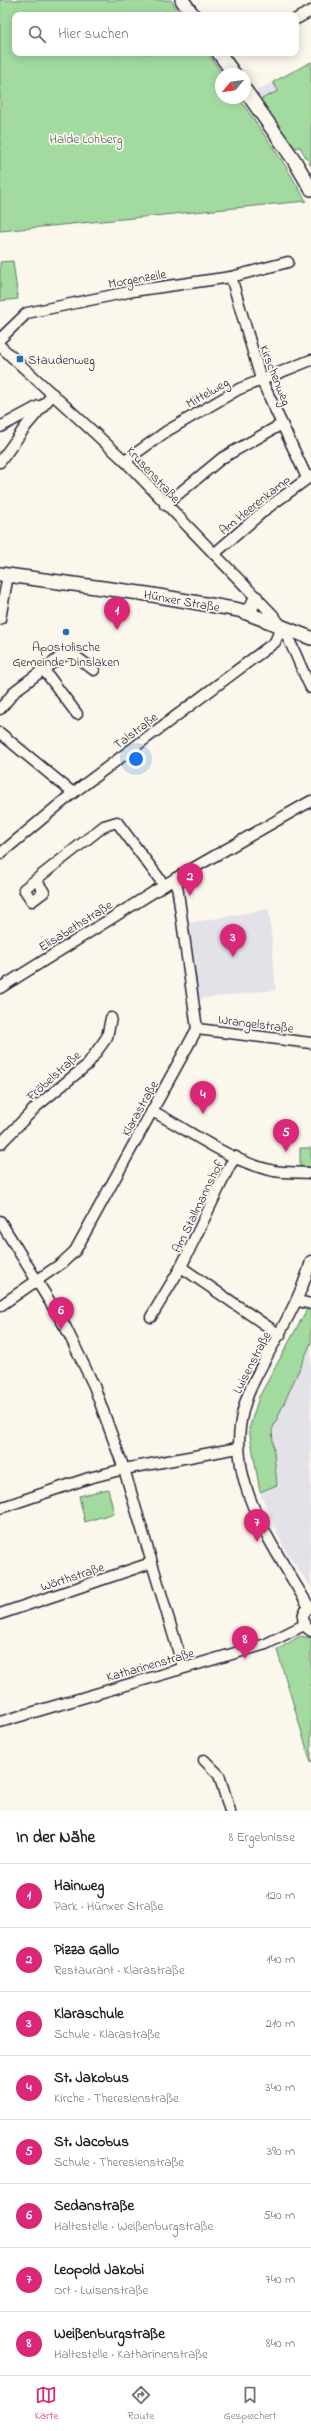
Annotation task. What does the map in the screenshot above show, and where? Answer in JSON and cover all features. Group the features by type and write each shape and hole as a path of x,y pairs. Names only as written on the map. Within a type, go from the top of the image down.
{"main road":[{"path":"182,0 191,12"},
{"path":"223,56 230,68"},
{"path":"251,99 294,160 311,189"},
{"name":"Hünxer Straße","path":"4,575 147,594 244,612 282,625 311,638"},
{"path":"244,612 251,608 256,598"}],"street":[{"path":"299,17 311,11"},
{"name":"Morgenzeile","path":"0,339 27,313 133,291 231,277 288,262"},
{"name":"Kirschenweg","path":"231,277 261,379 309,477"},
{"name":"Krusenstraße","path":"0,346 125,461 165,505 282,625"},
{"name":"Mittelweg","path":"125,461 167,431 239,388 311,360"},
{"path":"0,462 43,404 53,394"},
{"path":"0,427 43,404"},
{"path":"165,505 222,458 282,424"},
{"name":"Am Heerenkamp","path":"214,554 266,509 309,477"},
{"path":"0,619 4,575"},
{"path":"275,642 282,625"},
{"path":"282,625 293,646 311,688"},
{"path":"275,642 281,641 293,646"},
{"name":"Talstraße","path":"0,854 73,793 275,642"},
{"path":"0,709 16,690 59,658 68,654 75,656 94,670"},
{"path":"44,670 76,714"},
{"path":"0,733 73,793"},
{"name":"Elisabethstraße","path":"0,988 164,885 311,801"},
{"path":"36,880 104,826 117,822 164,885"},
{"path":"176,878 197,1029"},
{"name":"Fröbelstraße","path":"0,1144 37,1106 87,1065 107,1037 111,1018"},
{"name":"Wrangelstraße","path":"197,1029 311,1043"},
{"name":"Klarastraße","path":"0,1306 38,1281 75,1251 197,1029"},
{"path":"152,1111 236,1157 274,1171 311,1173"},
{"name":"Am Stallmannshof","path":"151,1316 181,1267 230,1165 236,1157"},
{"path":"0,1221 66,1328 90,1377 124,1469 183,1667"},
{"name":"Luisenstraße","path":"308,1628 304,1614 310,1607 262,1530 245,1481 238,1448 238,1431 245,1401 298,1301 311,1261"},
{"name":"Am Stallmannshof","path":"181,1267 280,1335"},
{"path":"298,1301 311,1304"},
{"path":"0,1508 89,1478 124,1469 238,1448"},
{"name":"Wörthstraße","path":"0,1614 151,1563"},
{"name":"Katharinenstraße","path":"0,1722 183,1667 266,1644 308,1628"},
{"path":"204,1760 219,1775 230,1811"}],"shaded area":[{"path":"273,82 278,91 259,100 254,92"},
{"path":"269,909 276,990 198,999 189,923"},
{"path":"307,1309 311,1309 311,1587 285,1551 260,1492 249,1429 259,1397"}],"green space":[{"name":"Halde Lohberg","path":"0,0 171,0 179,12 12,12 12,56 210,56 218,68 215,68 215,104 243,104 285,165 306,201 0,231"},
{"path":"311,62 311,166 300,147 294,148 259,100 278,91 273,82"},
{"path":"13,261 18,299 0,301 0,262"},
{"path":"300,1148 311,1148 311,1168 300,1166"},
{"path":"307,1309 311,1309 311,1343 272,1430 277,1485 260,1492 249,1429 259,1397"},
{"path":"108,1489 114,1513 85,1522 79,1496"},
{"path":"300,1636 311,1638 311,1763 277,1650"}],"place":[{"name":"Staudenweg","path":"20,359"},
{"name":"Hainweg","path":"117,630"},
{"name":"Apostolische Gemeinde Dinslaken","path":"66,632"},
{"name":"Pizza Gallo","path":"190,896"},
{"name":"Klaraschule","path":"233,957"},
{"name":"St. Jakobus","path":"203,1114"},
{"name":"St. Jacobus","path":"286,1152"},
{"name":"Sedanstraße","path":"61,1330"},
{"name":"Leopold Jakobi","path":"257,1542"},
{"name":"Weißenburgstraße","path":"245,1659"}]}
